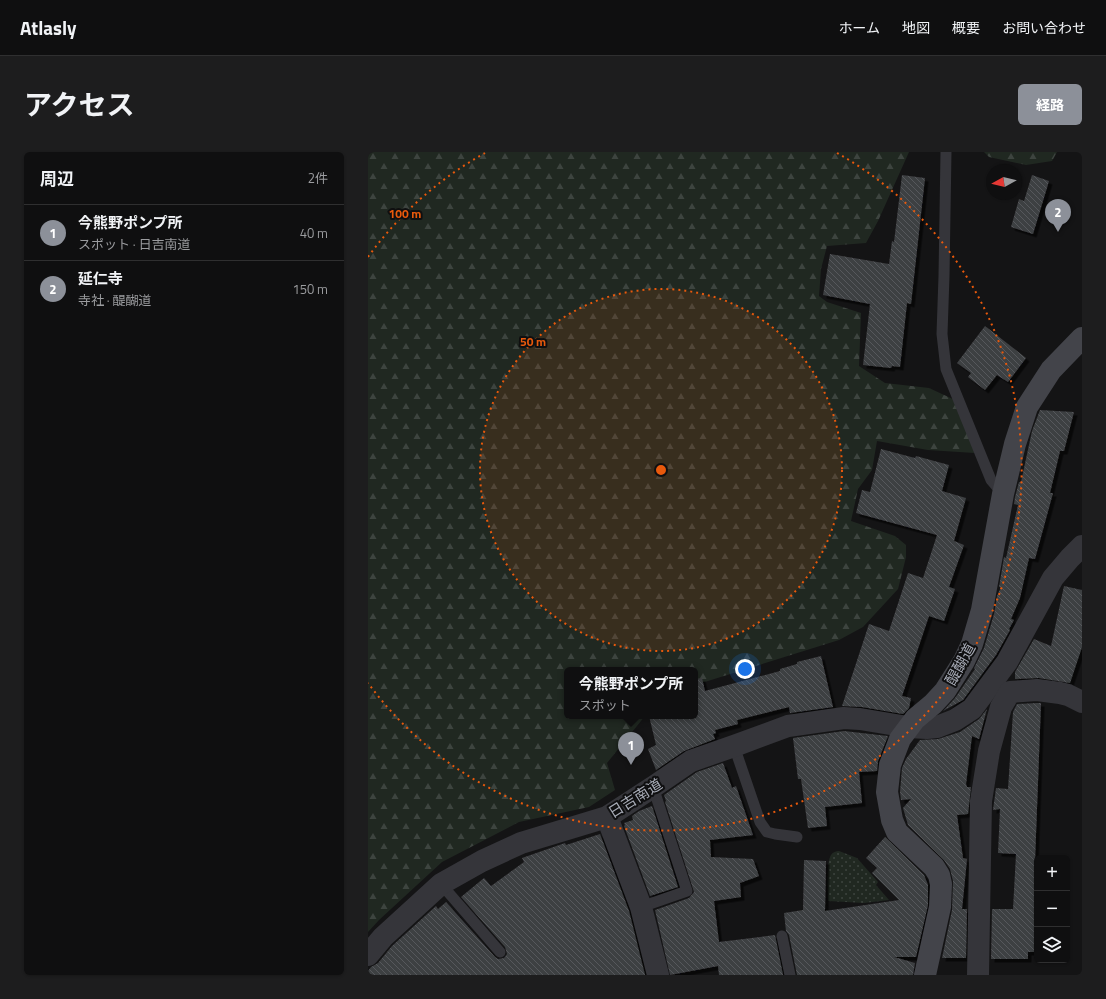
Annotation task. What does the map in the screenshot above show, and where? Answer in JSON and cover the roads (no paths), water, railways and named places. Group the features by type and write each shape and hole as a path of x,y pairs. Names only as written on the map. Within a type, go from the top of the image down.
{"main road":[{"name":"醍醐道","path":"925,975 940,907 941,884 939,875 934,867 897,832 891,813 887,792 890,765 900,739 908,727 945,691 964,661 972,644 982,610 1003,494 1015,444 1027,407 1051,370 1082,338"}],"street":[{"name":"日吉南道","path":"368,955 384,937 441,884 482,861 521,843 607,817 653,788 690,761 788,726 844,718 922,728 937,727 955,720 972,709 1007,662 1053,578 1082,546"},
{"path":"978,975 981,801 989,751 1001,707 1010,692 1028,690 1068,695 1082,702"},
{"path":"607,817 641,907 658,975"}],"lane":[{"path":"946,152 942,334 946,369 991,480 1003,494"},
{"path":"734,746 760,822 766,832 797,837"},
{"path":"641,907 687,891 653,788"},
{"path":"441,884 500,952"},
{"path":"782,936 790,975"}],"place":[{"name":"延仁寺","path":"1058,232"},
{"name":"今熊野ポンプ所","path":"631,765"}]}
